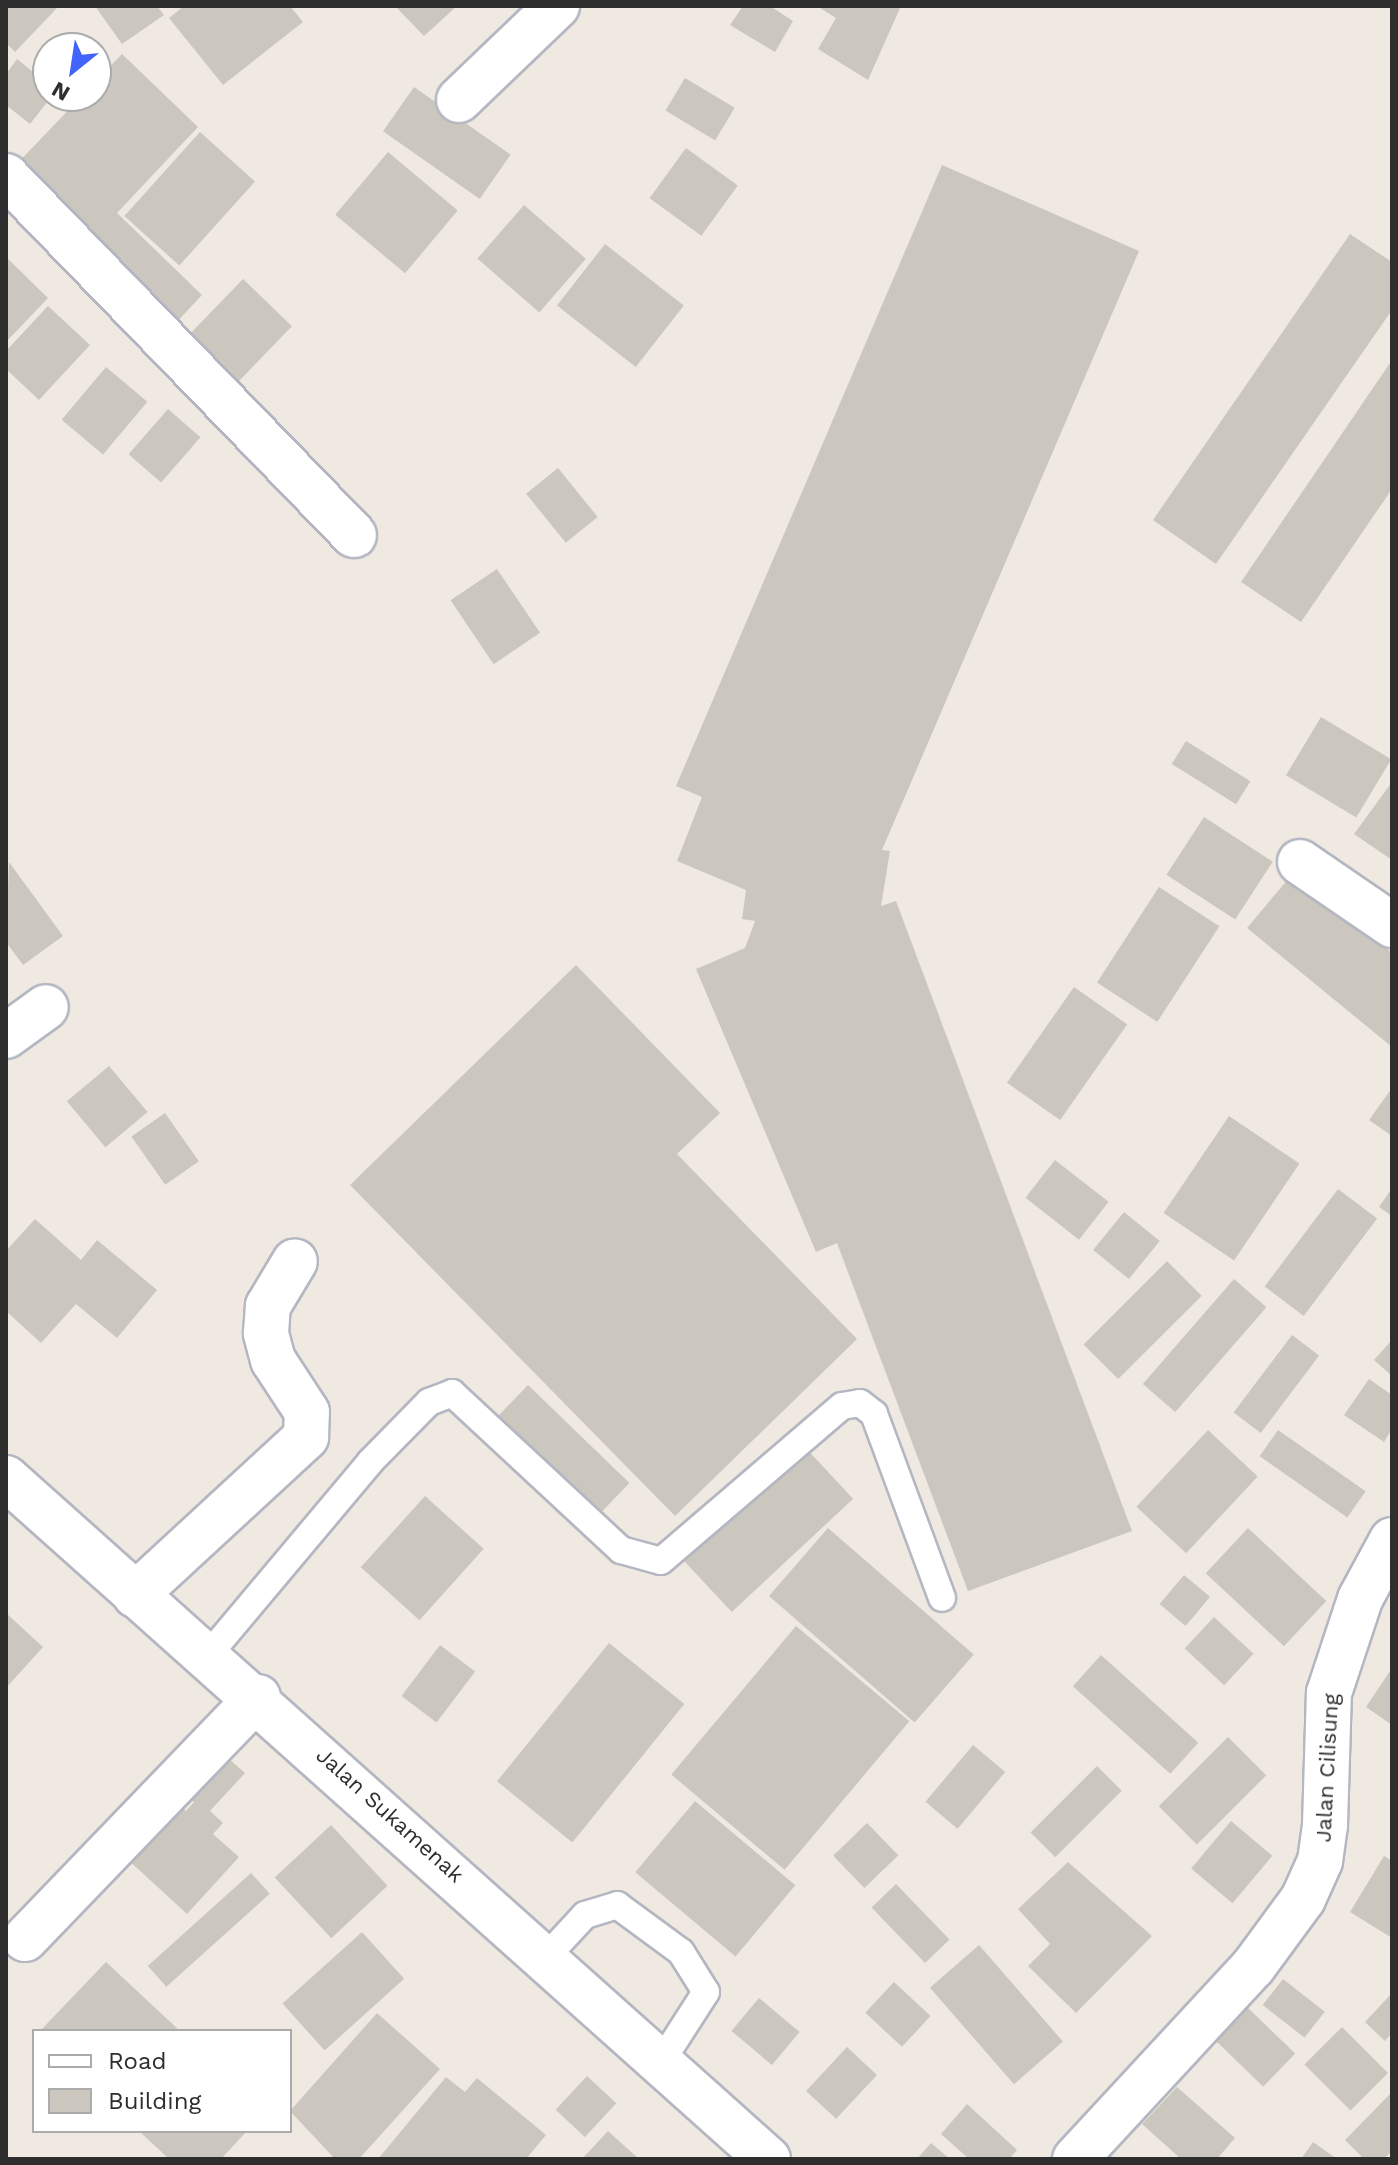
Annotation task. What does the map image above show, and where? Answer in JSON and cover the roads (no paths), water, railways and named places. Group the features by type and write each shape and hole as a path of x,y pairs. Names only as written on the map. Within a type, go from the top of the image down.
{"street":[{"path":"459,100 557,6"},
{"path":"6,176 354,535"},
{"path":"1300,862 1392,925"},
{"path":"6,1036 46,1007"},
{"path":"135,1595 306,1437 307,1412 273,1360 266,1333 268,1306 295,1261"},
{"name":"Jalan Sukamenak","path":"7,1480 135,1595 210,1653 547,1956 764,2158"},
{"name":"Jalan Cilisung","path":"1075,2159 1253,1967 1303,1899 1320,1861 1325,1825 1329,1693 1360,1599 1392,1540"},
{"path":"25,1939 258,1697"}],"lane":[{"path":"210,1653 370,1462 429,1402 452,1393 621,1550 661,1561 842,1406 860,1403 874,1414 942,1598"},
{"path":"547,1956 585,1915 617,1905 681,1952 703,1977 706,1992 661,2062"}]}
